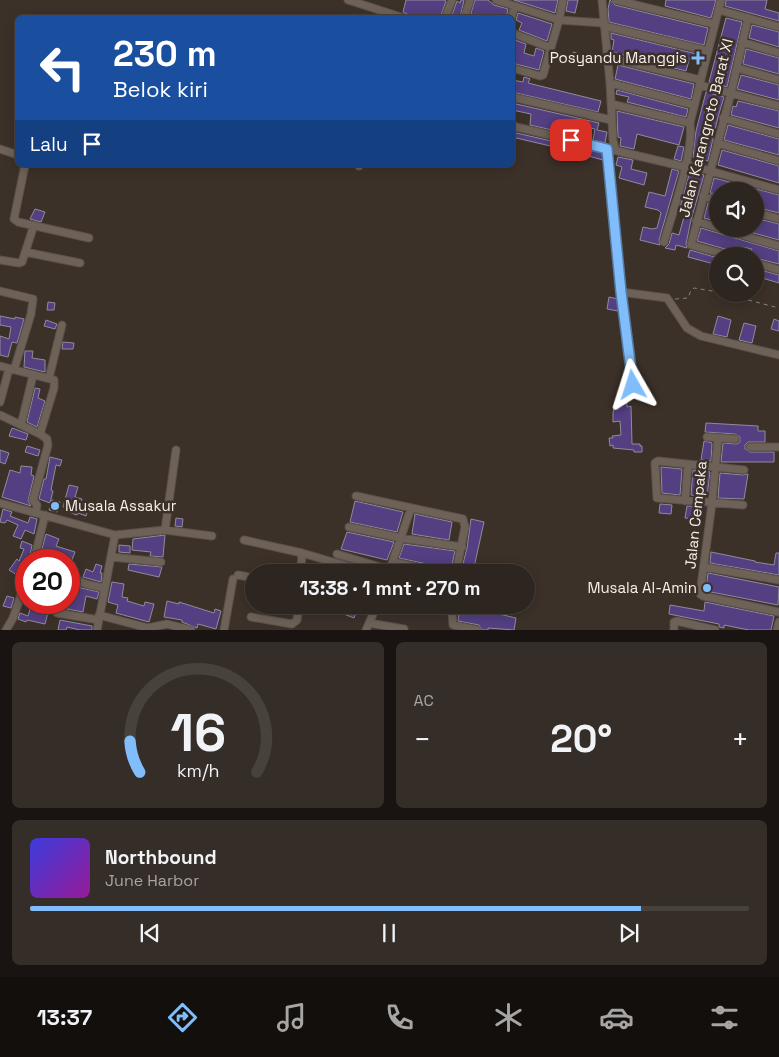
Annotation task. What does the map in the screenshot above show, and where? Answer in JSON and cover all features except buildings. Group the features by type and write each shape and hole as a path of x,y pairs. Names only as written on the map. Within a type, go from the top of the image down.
{"street":[{"path":"348,0 395,15"},
{"path":"446,15 451,0"},
{"path":"465,15 470,0"},
{"path":"496,0 559,20 602,24 708,51"},
{"path":"515,69 542,76 563,0"},
{"path":"602,0 602,24 610,83 611,104 609,120 612,140 610,149 621,292 667,298 687,328 692,332 701,336 779,355"},
{"path":"616,0 714,24"},
{"path":"664,242 685,165 692,132 690,123 721,0"},
{"path":"512,15 515,6"},
{"path":"719,10 779,27"},
{"name":"Jalan Karangroto Barat XI","path":"709,250 691,245 731,93 748,18"},
{"path":"515,34 551,48"},
{"path":"742,42 779,53"},
{"path":"607,57 779,106"},
{"path":"737,68 779,80"},
{"path":"610,83 694,105"},
{"path":"515,98 609,120"},
{"path":"611,104 690,123"},
{"path":"723,118 779,134"},
{"path":"515,127 685,165 779,190"},
{"path":"717,143 779,160"},
{"path":"0,149 15,154"},
{"path":"25,167 14,219 34,226 89,238"},
{"path":"703,196 709,198"},
{"path":"764,215 779,219"},
{"path":"696,221 709,225"},
{"path":"0,260 20,263 34,226"},
{"path":"749,237 779,246"},
{"path":"25,252 80,263"},
{"path":"764,266 779,270"},
{"path":"0,291 33,299 31,314 0,402"},
{"path":"49,378 62,325"},
{"path":"0,366 53,379 55,383 40,434"},
{"path":"21,425 33,375"},
{"path":"0,415 47,439 48,445 33,500 37,505 36,512"},
{"path":"707,437 735,439"},
{"name":"Jalan Cempaka","path":"718,438 701,595 779,612"},
{"path":"750,447 779,447"},
{"path":"165,530 176,450"},
{"path":"742,505 659,499 656,497 655,463 658,461 744,470"},
{"path":"685,501 688,465"},
{"path":"356,496 463,519 465,524 458,564"},
{"path":"0,503 115,535 165,530 212,536"},
{"path":"402,564 393,562 411,508"},
{"path":"37,549 45,515"},
{"path":"349,526 401,538 462,547"},
{"path":"97,630 115,535"},
{"path":"244,540 302,553 340,564"},
{"path":"301,564 302,553"},
{"path":"337,554 368,564"},
{"path":"112,557 161,562"},
{"path":"704,566 779,580"},
{"path":"224,630 235,577 245,578"},
{"path":"80,582 104,588"},
{"path":"6,630 15,612"},
{"path":"68,614 99,617 148,629 170,624 191,630"},
{"path":"251,617 292,624 296,622 298,614"},
{"path":"373,614 368,626 404,629"},
{"path":"452,614 452,624 476,630"},
{"path":"674,630 674,622 677,621 715,630"},
{"path":"777,630 779,622"}],"lane":[{"path":"621,292 634,381 632,387 624,390"}],"path":[{"path":"667,298 688,298 691,290 694,288 709,290"},
{"path":"756,302 779,308"}],"place":[{"name":"Posyandu Manggis","path":"698,58"},
{"name":"Musala Assakur","path":"55,506"},
{"name":"Musala Al-Amin","path":"707,588"}],"route":[{"path":"571,140 607,149 621,292 634,381 633,385"}]}
